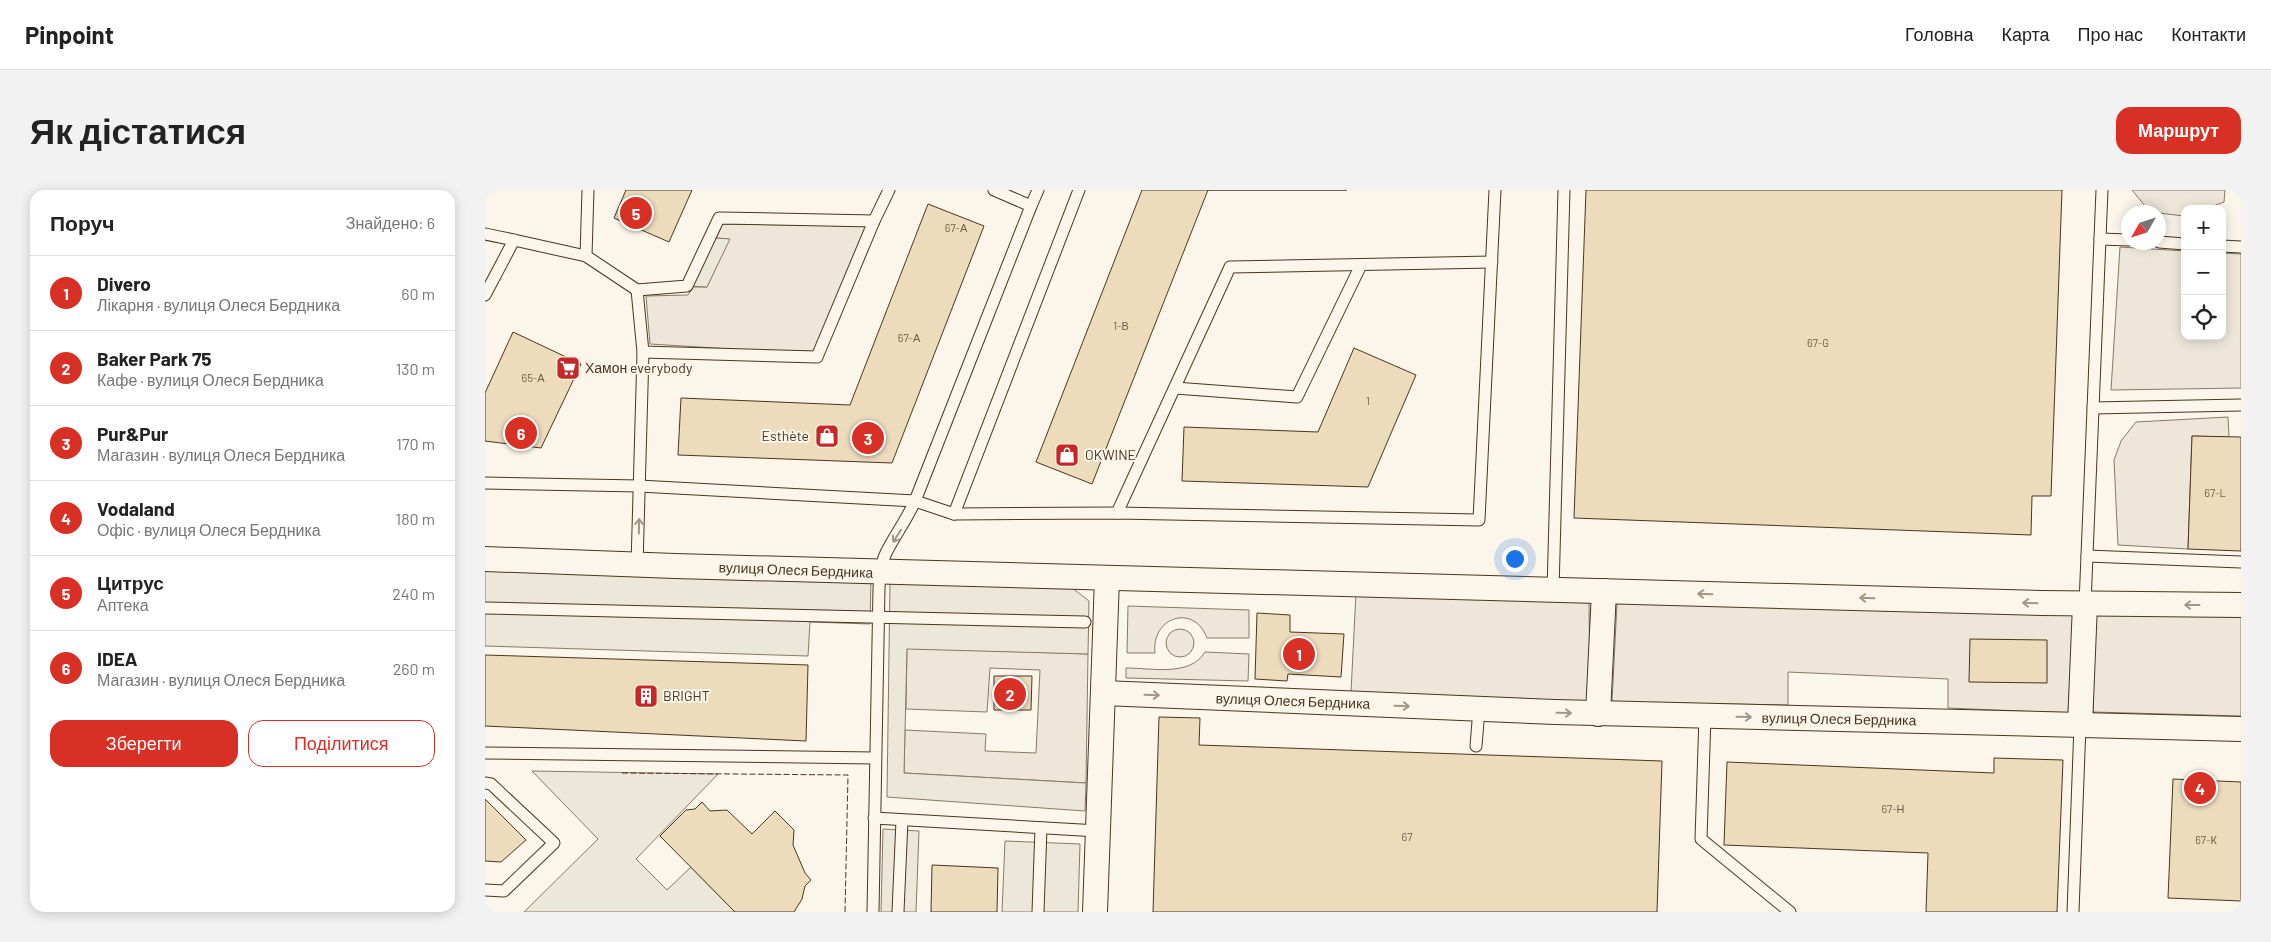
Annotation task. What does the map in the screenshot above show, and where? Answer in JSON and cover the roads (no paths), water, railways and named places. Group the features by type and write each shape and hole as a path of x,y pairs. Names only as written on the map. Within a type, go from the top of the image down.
{"street":[{"name":"вулиця Олеся Бердника","path":"485,559 881,572 2085,604 2241,605"},
{"path":"1095,912 1107,578"},
{"path":"1598,714 1604,591"},
{"path":"2080,725 2085,604"},
{"name":"вулиця Олеся Бердника","path":"1103,693 1598,714 2241,729"}],"lane":[{"path":"585,256 588,190"},
{"path":"643,352 817,357 873,221 889,190"},
{"path":"994,190 1031,206"},
{"path":"873,912 879,618 881,572 885,554 905,523 915,501 1038,190"},
{"path":"954,514 1079,190"},
{"path":"485,483 639,486 915,501 954,514 1117,513 1479,520 1495,190"},
{"path":"1553,590 1564,190"},
{"path":"2085,604 2102,190"},
{"path":"485,234 585,256 637,290 687,286 719,218 873,221"},
{"path":"2100,239 2121,240"},
{"path":"485,294 514,240"},
{"path":"2166,243 2181,244"},
{"path":"2226,246 2241,247"},
{"path":"1117,513 1230,267 1493,262"},
{"path":"1175,388 1297,397 1361,266"},
{"path":"637,290 643,352 637,565"},
{"path":"2093,408 2241,405"},
{"path":"2087,556 2241,562"},
{"path":"485,608 1085,622"},
{"path":"1476,746 1479,709"},
{"path":"1705,716 1701,839 1790,912"},
{"path":"2073,912 2080,725"},
{"path":"485,753 875,758"},
{"path":"485,783 491,784 554,842 504,891 485,890"},
{"path":"875,818 1098,831"},
{"path":"898,912 902,820"},
{"path":"1038,912 1041,828"}],"place":[{"name":"Цитрус","path":"636,213"},
{"name":"Хамон everybody","path":"568,368"},
{"name":"IDEA","path":"521,433"},
{"name":"Esthète","path":"827,436"},
{"name":"Pur&Pur","path":"868,438"},
{"name":"OKWINE","path":"1067,455"},
{"name":"Divero","path":"1299,654"},
{"name":"Baker Park 75","path":"1010,694"},
{"name":"BRIGHT","path":"646,696"},
{"name":"Vodaland","path":"2200,788"}]}
